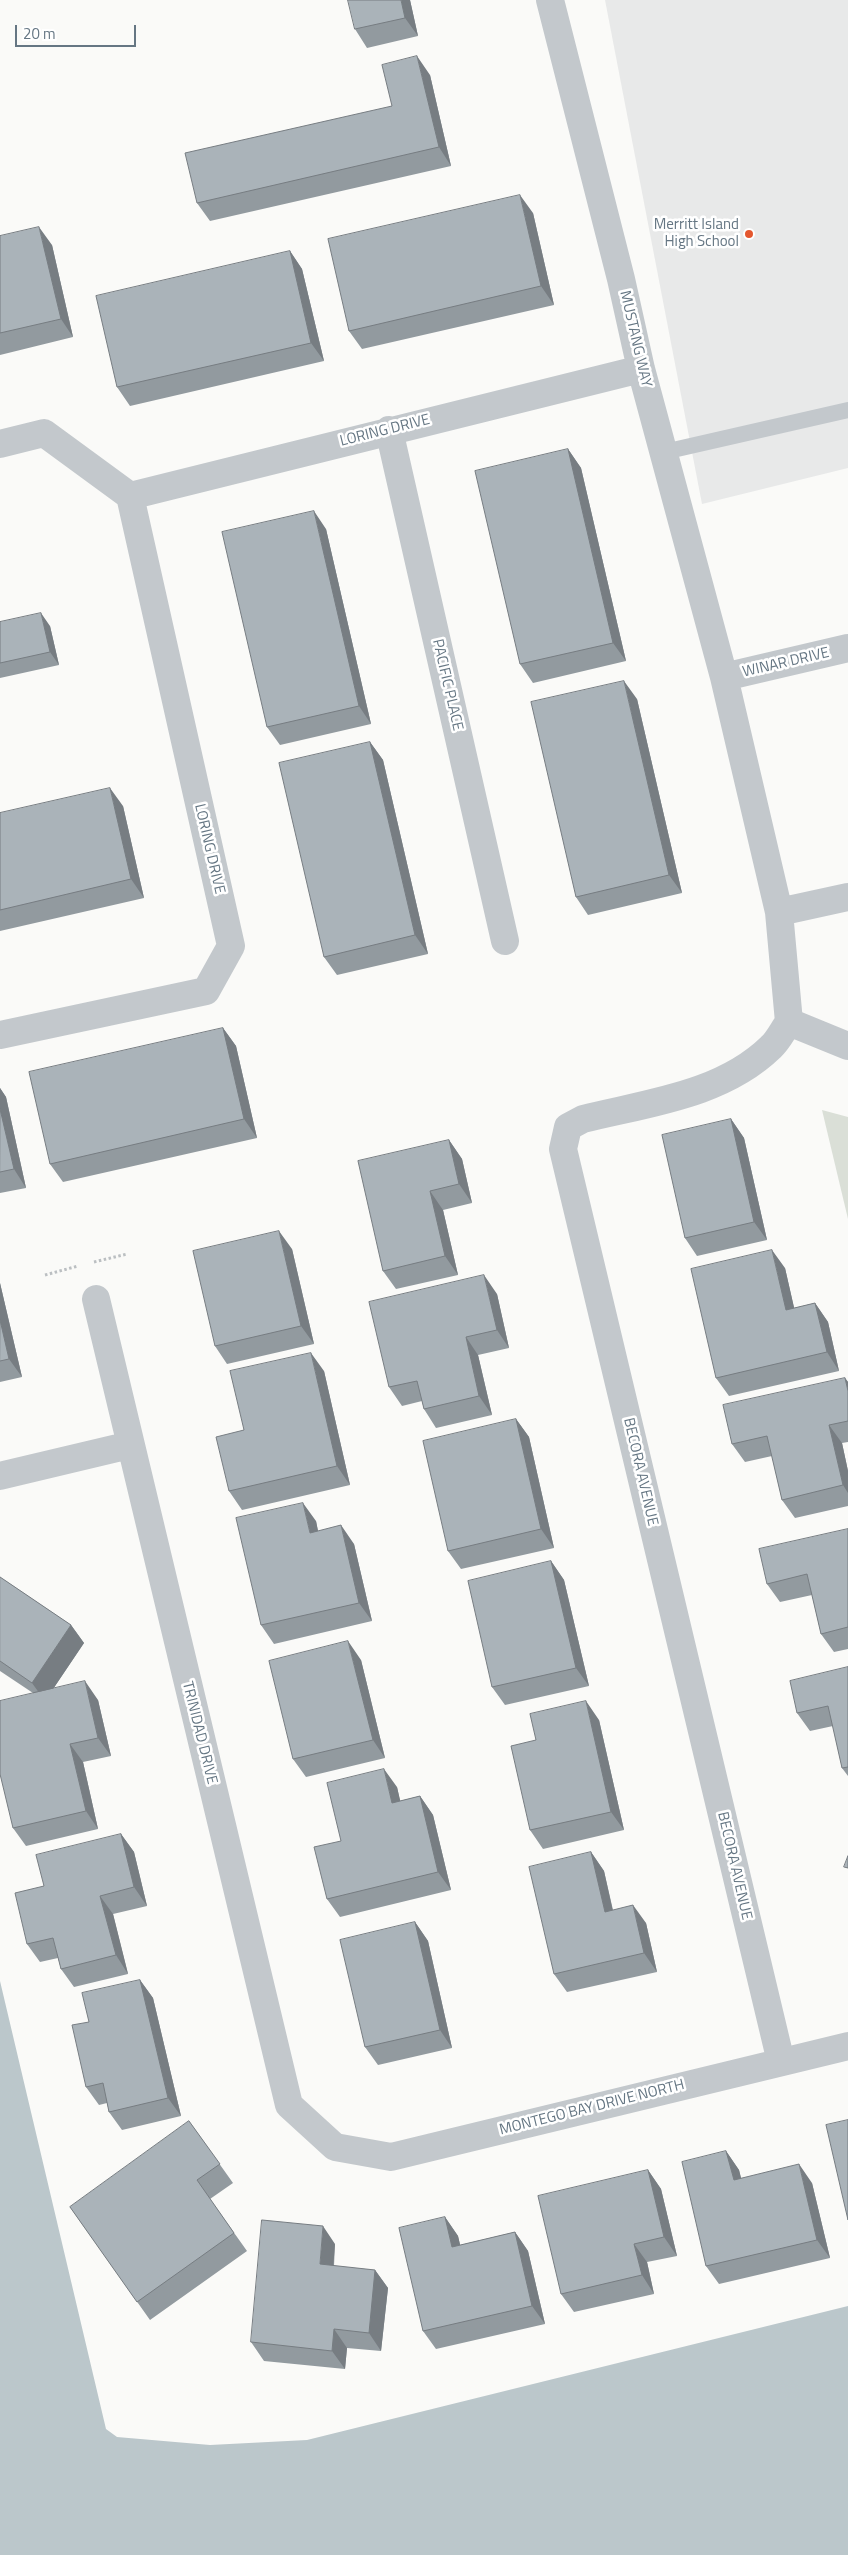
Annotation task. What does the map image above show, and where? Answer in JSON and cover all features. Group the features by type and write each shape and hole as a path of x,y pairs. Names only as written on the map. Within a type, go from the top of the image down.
{"street":[{"name":"MUSTANG WAY","path":"550,0 641,369 724,677 779,912 789,1022"},
{"name":"LORING DRIVE","path":"0,1035 206,991 230,946 130,496 389,430 641,369"},
{"name":"PACIFIC PLACE","path":"389,430 505,941"},
{"path":"0,444 44,433 130,496"},
{"name":"WINAR DRIVE","path":"724,677 848,648"},
{"path":"779,912 848,897"},
{"path":"789,1022 848,1046"},
{"name":"BECORA AVENUE","path":"781,2062 563,1149 568,1127 583,1119 694,1092 728,1078 753,1063 773,1046 789,1022"},
{"name":"TRINIDAD DRIVE","path":"96,1299 289,2105 335,2147"},
{"path":"0,1476 130,1445"},
{"name":"MONTEGO BAY DRIVE NORTH","path":"335,2147 390,2157 848,2046"}],"lane":[{"path":"664,452 848,410"}],"shaded area":[{"name":"Merritt Island High School","path":"605,0 848,0 848,468 702,504"},
{"path":"822,1110 848,1117 848,1219"},
{"path":"0,1981 106,2429 117,2437 210,2445 307,2440 848,2306 848,2555 0,2555"}],"building":[{"path":"348,0 401,0 405,18 355,29"},
{"path":"417,56 439,147 197,203 185,153 392,106 382,65"},
{"path":"520,195 541,286 349,331 328,239"},
{"path":"39,227 61,319 0,333 0,236"},
{"path":"290,251 311,343 117,387 96,296"},
{"path":"568,449 613,643 520,664 475,471"},
{"path":"314,511 359,706 267,727 222,532"},
{"path":"41,613 50,652 0,663 0,622"},
{"path":"624,681 669,875 576,897 531,702"},
{"path":"370,742 415,935 324,957 279,763"},
{"path":"110,788 131,879 0,910 0,813"},
{"path":"223,1028 244,1119 50,1164 29,1072"},
{"path":"0,1109 14,1169 0,1172"},
{"path":"731,1119 754,1222 685,1238 662,1135"},
{"path":"449,1140 459,1184 430,1191 445,1256 383,1271 358,1161"},
{"path":"279,1231 301,1326 215,1346 193,1251"},
{"path":"772,1250 786,1310 815,1303 827,1352 716,1378 691,1269"},
{"path":"484,1275 497,1330 466,1337 479,1396 424,1409 417,1381 389,1387 369,1302"},
{"path":"0,1320 9,1359 0,1361"},
{"path":"311,1353 337,1466 229,1491 216,1437 244,1430 230,1371"},
{"path":"845,1378 848,1391 848,1421 829,1425 843,1485 782,1500 767,1436 732,1444 723,1405"},
{"path":"516,1419 541,1529 448,1551 423,1441"},
{"path":"303,1503 310,1533 341,1525 359,1603 261,1625 236,1518"},
{"path":"848,1529 848,1627 821,1634 807,1574 767,1584 759,1549"},
{"path":"551,1561 576,1668 492,1687 468,1581"},
{"path":"0,1577 71,1625 32,1683 0,1661"},
{"path":"348,1641 373,1740 293,1759 269,1661"},
{"path":"848,1667 848,1767 842,1768 828,1706 797,1713 790,1681"},
{"path":"85,1681 98,1738 70,1744 86,1811 13,1828 0,1774 0,1701"},
{"path":"586,1701 611,1812 530,1830 511,1746 536,1740 530,1714"},
{"path":"384,1769 392,1803 420,1796 438,1872 327,1899 314,1847 341,1841 327,1783"},
{"path":"121,1834 134,1887 100,1896 116,1955 61,1969 53,1938 27,1944 15,1893 44,1886 36,1855"},
{"path":"591,1852 605,1912 633,1905 644,1953 554,1974 529,1867"},
{"path":"848,1856 848,1868 844,1867"},
{"path":"415,1922 440,2030 365,2047 340,1940"},
{"path":"140,1980 168,2098 109,2112 103,2083 86,2087 72,2025 89,2022 82,1993"},
{"path":"848,2120 848,2220 826,2125"},
{"path":"189,2121 220,2164 197,2180 234,2233 137,2302 70,2207"},
{"path":"726,2151 734,2180 799,2164 817,2240 706,2266 682,2162"},
{"path":"648,2170 664,2237 634,2244 642,2275 561,2294 538,2196"},
{"path":"445,2217 452,2247 515,2232 532,2306 423,2331 399,2228"},
{"path":"262,2220 323,2226 320,2264 375,2270 369,2333 334,2329 332,2351 251,2342"}],"place":[{"name":"Merritt Island High School","path":"749,234"}]}
